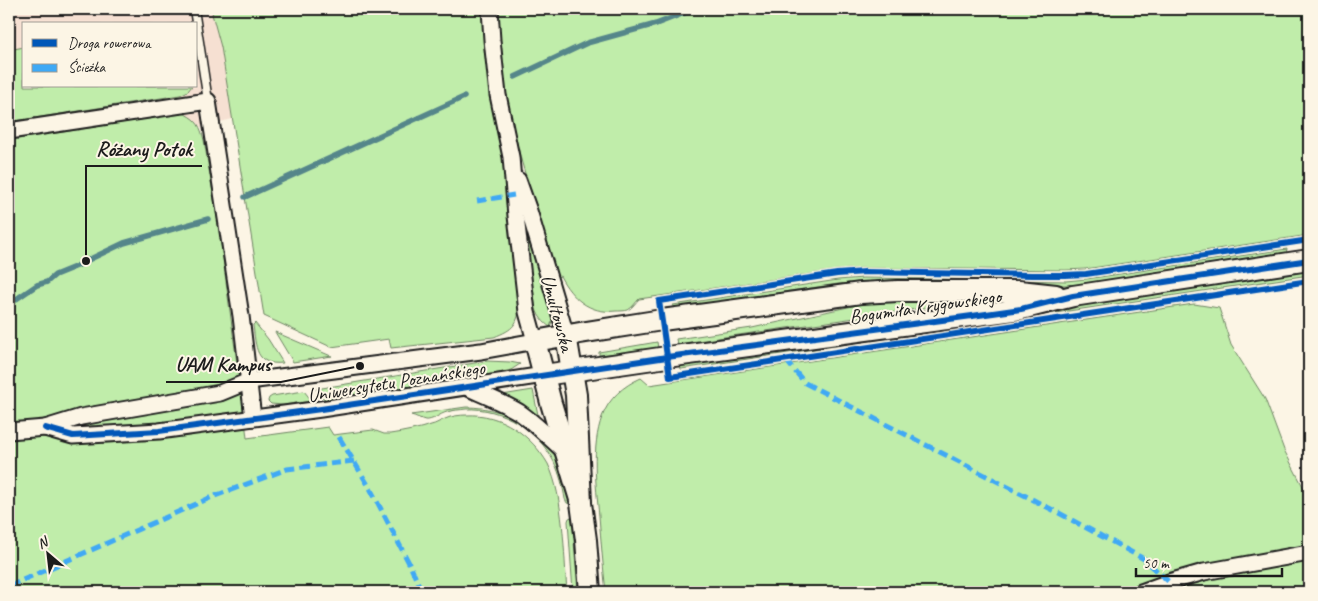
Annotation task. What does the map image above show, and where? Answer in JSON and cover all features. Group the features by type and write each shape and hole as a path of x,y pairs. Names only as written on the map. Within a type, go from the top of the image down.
{"street":[{"name":"Umultowska","path":"490,9 498,95 511,157 566,335 576,395 582,503 590,592"},
{"path":"9,131 208,101 241,316 253,418"},
{"name":"Umultowska","path":"511,157 527,312 582,503"},
{"name":"Bogumiła Krygowskiego","path":"544,375 1021,309 1073,296 1309,260"},
{"name":"Bogumiła Krygowskiego","path":"566,335 861,293 898,291 1019,292 1073,296"},
{"name":"Uniwersytetu Poznańskiego","path":"9,431 45,428 81,417 220,393 249,381 481,351 566,335"},
{"name":"Uniwersytetu Poznańskiego","path":"45,428 73,436 159,431 544,375"},
{"name":"Uniwersytetu Poznańskiego","path":"466,387 518,411 541,429 567,455"},
{"path":"1141,592 1204,572 1309,553"}],"lane":[{"path":"194,9 196,22"},
{"path":"198,35 208,101"}],"shaded area":[{"path":"9,9 216,9 240,117 143,142 9,208"}],"green space":[{"path":"215,9 484,9 492,96 503,160 520,303 518,316 510,329 494,337 391,348 389,339 331,347 264,316 221,47 212,14"},
{"path":"497,9 1309,9 1309,235 1085,269 864,268 837,270 639,299 631,308 625,311 598,310 582,303 576,298 560,276 555,278 520,156 505,93 498,40"},
{"path":"22,47 22,88 190,88 180,95 9,122 9,50"},
{"path":"185,114 198,124 204,140 219,229 242,401 244,401 247,438 328,427 333,435 373,430 390,434 421,428 461,415 486,416 503,422 524,435 533,444 548,464 553,477 560,509 567,592 9,592 9,148 13,147 12,140"},
{"path":"518,195 551,305 552,321 550,327 536,309 518,210"},
{"path":"1287,249 1286,253 1087,284 864,282 838,284 673,308 673,305 838,280 863,278 1066,281"},
{"path":"1309,271 1309,275 681,369 680,365"},
{"path":"964,299 964,302 677,344 676,339 752,328 871,302"},
{"path":"1194,304 1219,308 1231,345 1265,399 1284,450 1309,498 1309,592 606,592 596,479 596,441 605,410 617,393 634,381 641,378 649,385"},
{"path":"255,323 283,363 274,363 262,358 256,347 253,325"},
{"path":"275,332 331,356 332,356 293,362"},
{"path":"657,342 658,348 599,355 599,352"},
{"path":"487,361 520,364 511,370 499,373 324,399 316,389"},
{"path":"533,390 538,415 502,395"},
{"path":"304,391 312,401 283,405 271,404 268,401 272,396"},
{"path":"466,407 482,408 512,417 537,434 557,458 564,473 571,504 567,503 565,499 558,471 547,450 539,440 518,423 505,416 479,409 452,411 428,420 411,415"},
{"path":"572,517 578,592 573,592 568,521"}],"waterway":[{"path":"515,77 587,43 656,24 695,9"},
{"path":"245,197 464,97"},
{"path":"9,304 37,285 47,282 55,275 124,243 208,219"}],"marked path":[{"path":"477,201 514,195"},
{"path":"787,359 805,383 1057,512 1144,559 1169,582"},
{"path":"339,437 370,488 422,592"},
{"path":"9,586 212,497 287,469 354,461"}],"cycle path":[{"path":"1309,240 1086,274 865,272 837,274 659,301 670,377 1309,281"},
{"path":"45,428 73,436 159,431 321,409 667,357 1021,309 1073,296 1309,260"}],"place":[{"name":"Różany Potok","path":"86,261"},
{"name":"UAM Kampus","path":"360,366"}]}
